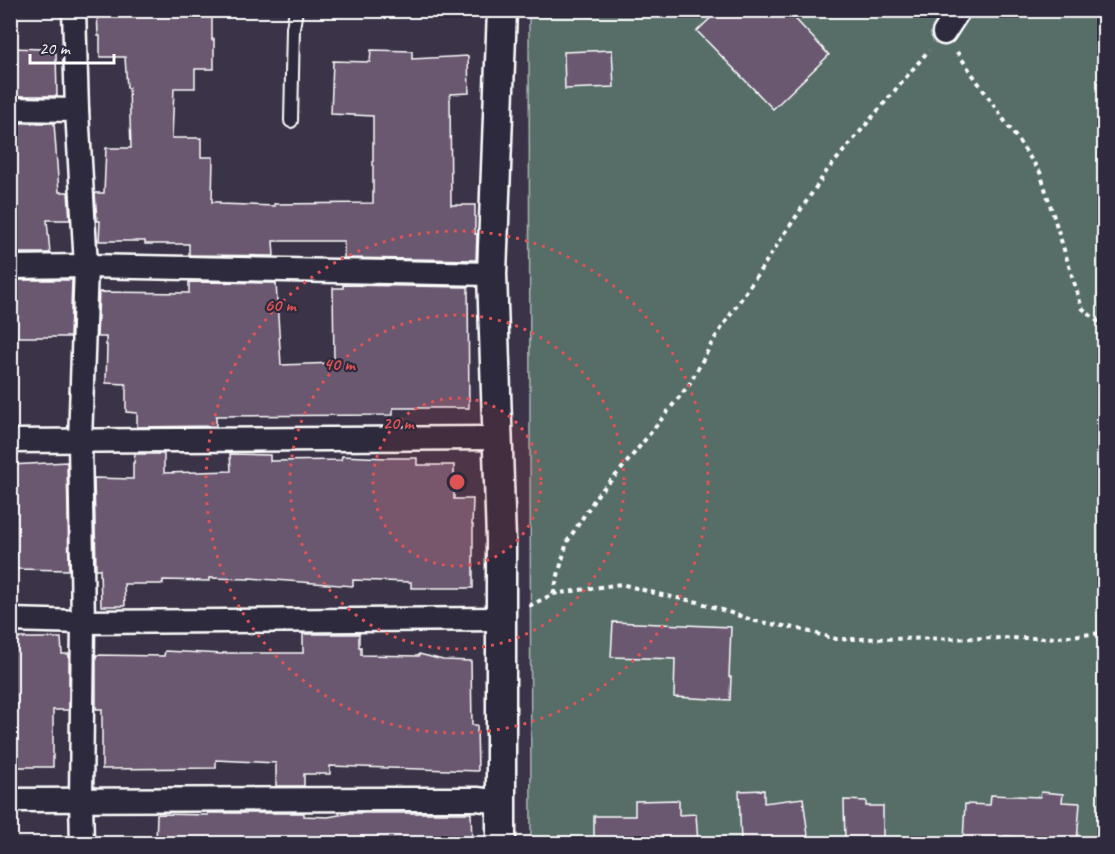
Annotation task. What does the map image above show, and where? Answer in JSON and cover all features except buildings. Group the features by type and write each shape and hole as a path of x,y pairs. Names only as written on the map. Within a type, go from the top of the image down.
{"street":[{"path":"74,10 86,266 80,441 83,622 82,843"},
{"path":"501,843 501,540 492,274 502,10"},
{"path":"944,33 959,10"},
{"path":"10,109 77,110"},
{"path":"10,267 86,266 492,274"},
{"path":"10,441 497,438"},
{"path":"10,620 83,622 501,619"},
{"path":"10,800 477,799 501,802"}],"lane":[{"path":"291,121 293,28 296,10"}],"path":[{"path":"553,594 567,542 598,494 619,472 689,385 714,341 826,172 944,33 1040,172 1082,308 1104,327"},
{"path":"501,619 553,594 621,584 698,602 755,621 795,628 836,639 1046,638 1104,633"}],"green space":[{"path":"529,11 1104,11 1104,843 531,843"}]}
